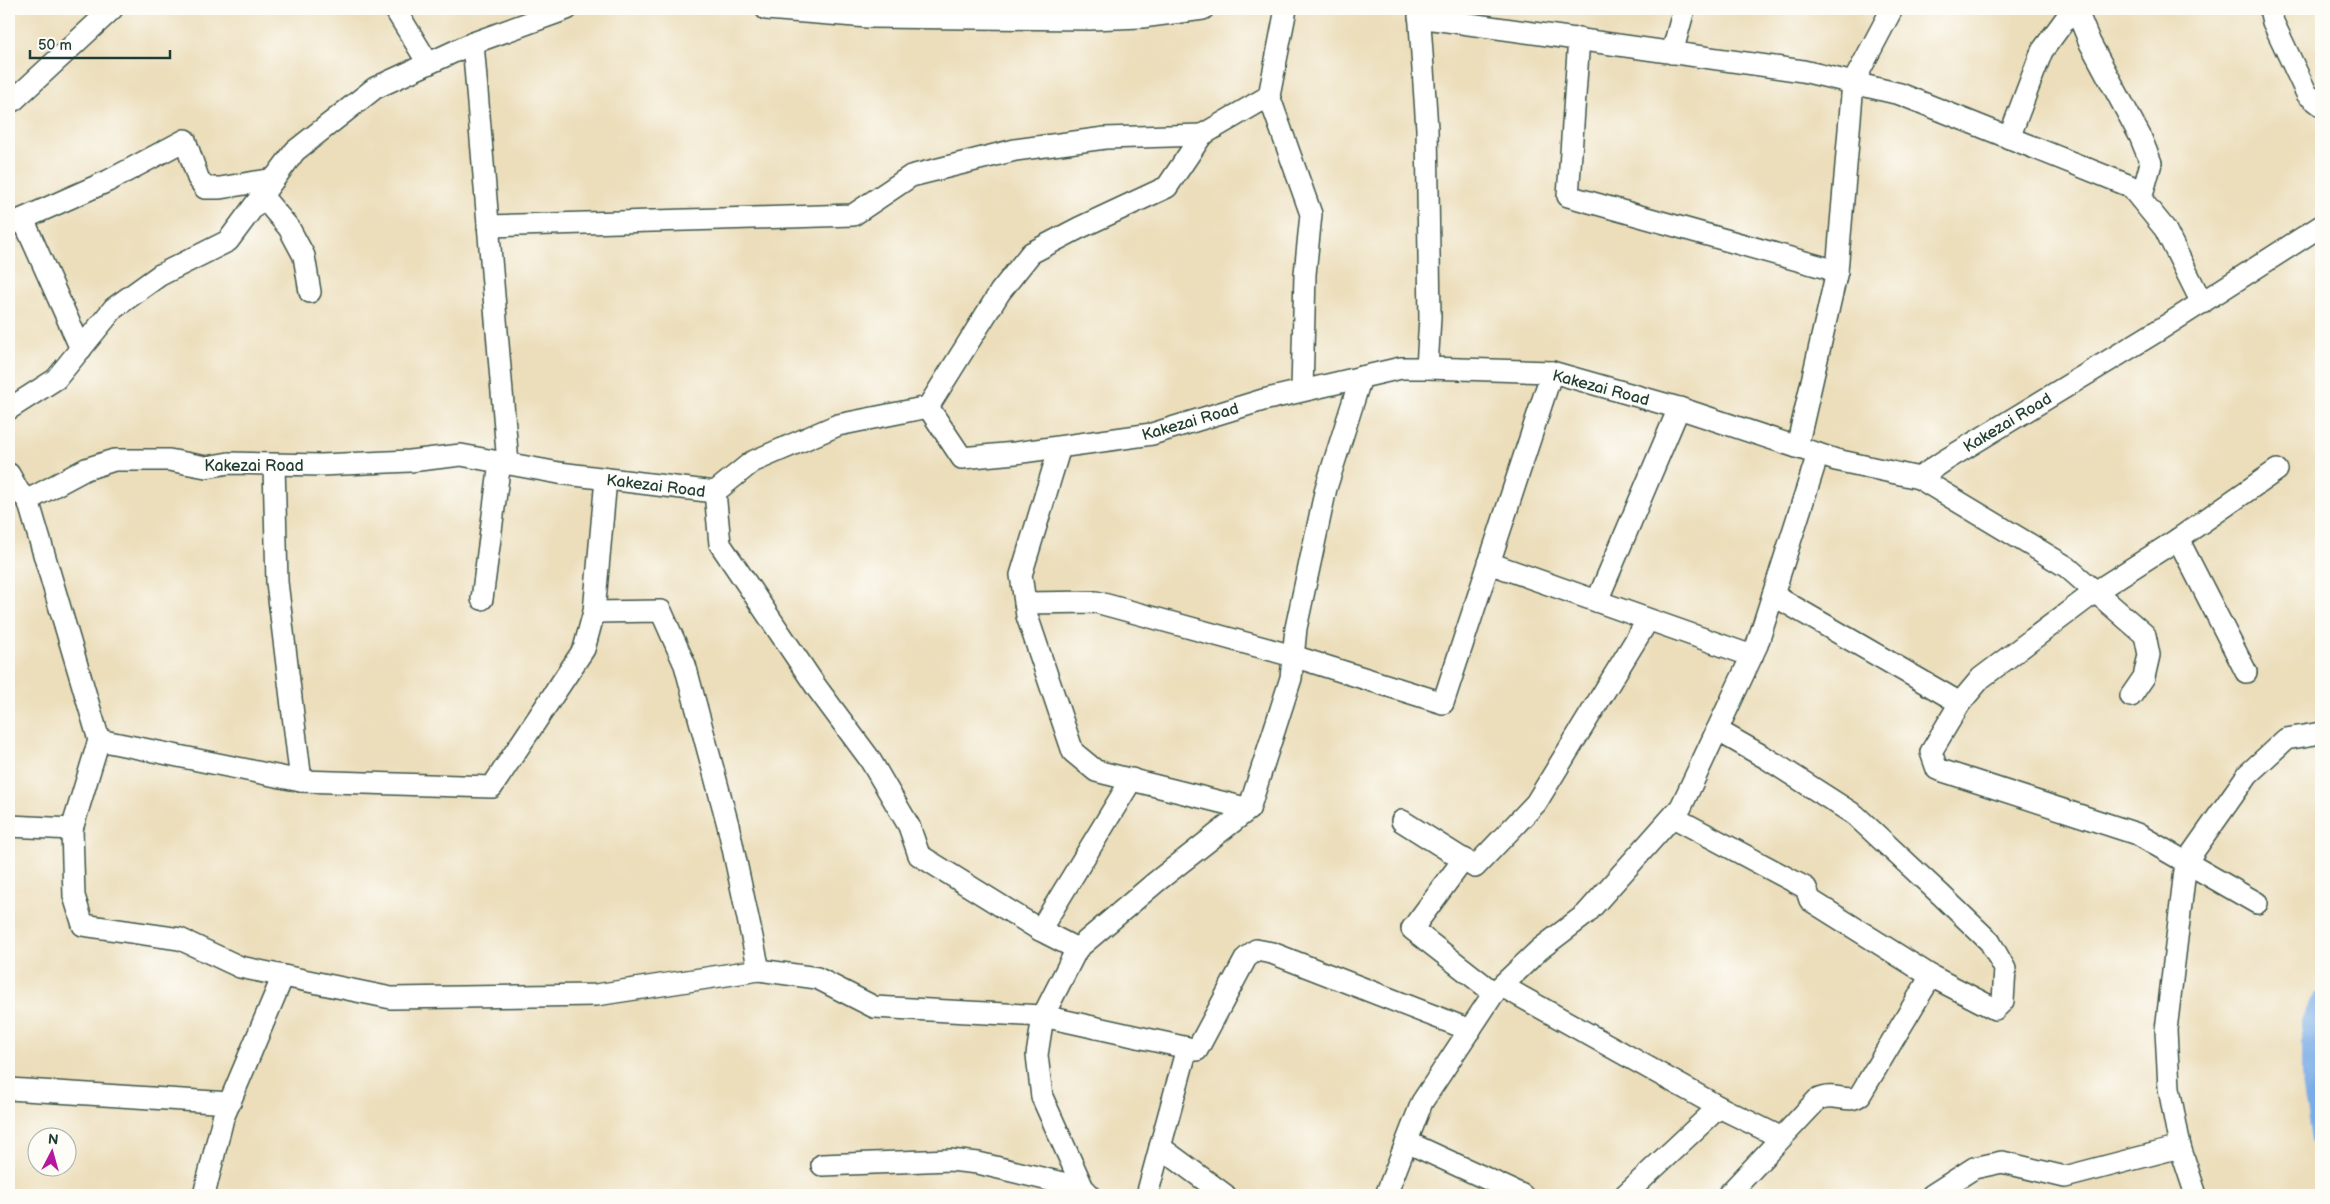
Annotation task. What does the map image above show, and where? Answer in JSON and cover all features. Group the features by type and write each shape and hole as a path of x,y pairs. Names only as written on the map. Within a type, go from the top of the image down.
{"street":[{"path":"9,102 14,100 112,9"},
{"path":"396,9 428,64"},
{"path":"9,408 56,380 114,308 160,275 228,241 295,151 375,88 472,43 567,9"},
{"path":"766,9 1090,19 1142,17 1203,9"},
{"path":"1286,9 1269,96 1311,214 1305,274 1302,390"},
{"path":"1672,53 1684,9"},
{"path":"1797,447 1837,270 1853,83 1892,9"},
{"path":"2009,138 2042,51 2074,9 2151,163 2141,199"},
{"path":"2270,9 2273,22 2307,94 2321,105"},
{"path":"1427,368 1430,317 1427,130 1419,13 1672,53 1802,71 1900,94 2130,186 2165,229 2202,303"},
{"path":"1579,38 1568,196 1837,270"},
{"path":"472,43 488,226 504,463 482,599"},
{"path":"928,408 1000,292 1031,252 1167,187 1202,135 1269,96"},
{"path":"488,226 853,215 911,176 1015,150 1105,138 1202,135"},
{"path":"81,349 16,222 108,181 185,140 198,178 205,188 220,188 274,179"},
{"path":"262,196 289,228 304,256 310,292"},
{"name":"Kakezai Road","path":"28,500 86,469 114,460 169,460 206,467 229,463 274,465 410,461 461,455 559,474 715,492 752,462 838,425 928,408 962,458 1152,434 1263,400 1401,368 1552,372 1679,408 1818,454 1919,478 2202,303 2321,226"},
{"path":"1026,603 1096,602 1293,656 1443,703 1552,372"},
{"path":"1087,1191 1042,1097 1037,1055 1044,1016 1077,949 1156,882 1249,809 1291,678 1296,628 1326,488 1360,377"},
{"path":"1597,601 1679,408"},
{"path":"1060,447 1021,575 1027,616 1073,752 1096,770 1249,809"},
{"path":"1386,1195 1422,1102 1498,989 1540,949 1586,914 1681,807 1752,656 1818,454"},
{"path":"274,465 277,582 301,781"},
{"path":"2257,902 2137,834 1937,769 1931,752 1960,703 1981,678 2095,592 2178,539 2277,470"},
{"path":"9,474 20,492 28,500 99,740 72,829 74,896 83,925 180,939 240,967 390,998 596,995 759,970 817,978 874,1007 1044,1016 1197,1050 1246,958 1256,950 1272,953 1470,1030"},
{"path":"1919,478 2067,567 2145,636 2149,655 2144,678 2131,696"},
{"path":"99,740 301,781 492,787 584,649 594,612 606,479"},
{"path":"715,492 720,544 817,688 869,758 909,826 919,854 1040,930 1077,949"},
{"path":"2178,539 2246,672"},
{"path":"1489,563 1752,656"},
{"path":"1773,595 1960,703"},
{"path":"594,612 660,611 685,665 728,825 759,970"},
{"path":"1402,821 1476,868 1536,803 1648,620"},
{"path":"1673,817 1806,888 1810,900 1931,976 1995,1009 2003,1002 2005,969 1990,942 1940,894 1855,815 1766,758 1717,730"},
{"path":"2196,1195 2180,1147 2169,1088 2166,1030 2186,862 2248,774 2286,740 2321,733"},
{"path":"1040,930 1132,779"},
{"path":"9,826 72,829"},
{"path":"1464,859 1412,929 1498,989 1719,1107 1780,1137"},
{"path":"204,1195 223,1118 284,976"},
{"path":"1733,1193 1780,1137 1817,1100 1826,1095 1848,1099 1860,1095 1931,976"},
{"path":"1147,1195 1187,1048"},
{"path":"9,1089 230,1103"},
{"path":"1625,1195 1719,1107"},
{"path":"1407,1142 1522,1195"},
{"path":"1160,1147 1225,1195"},
{"path":"1932,1195 1974,1168 2002,1162 2065,1177 2180,1147"},
{"path":"822,1165 950,1160 978,1163 1087,1191"}],"waterway":[{"path":"2321,1001 2311,1022 2311,1075 2321,1140"}]}
